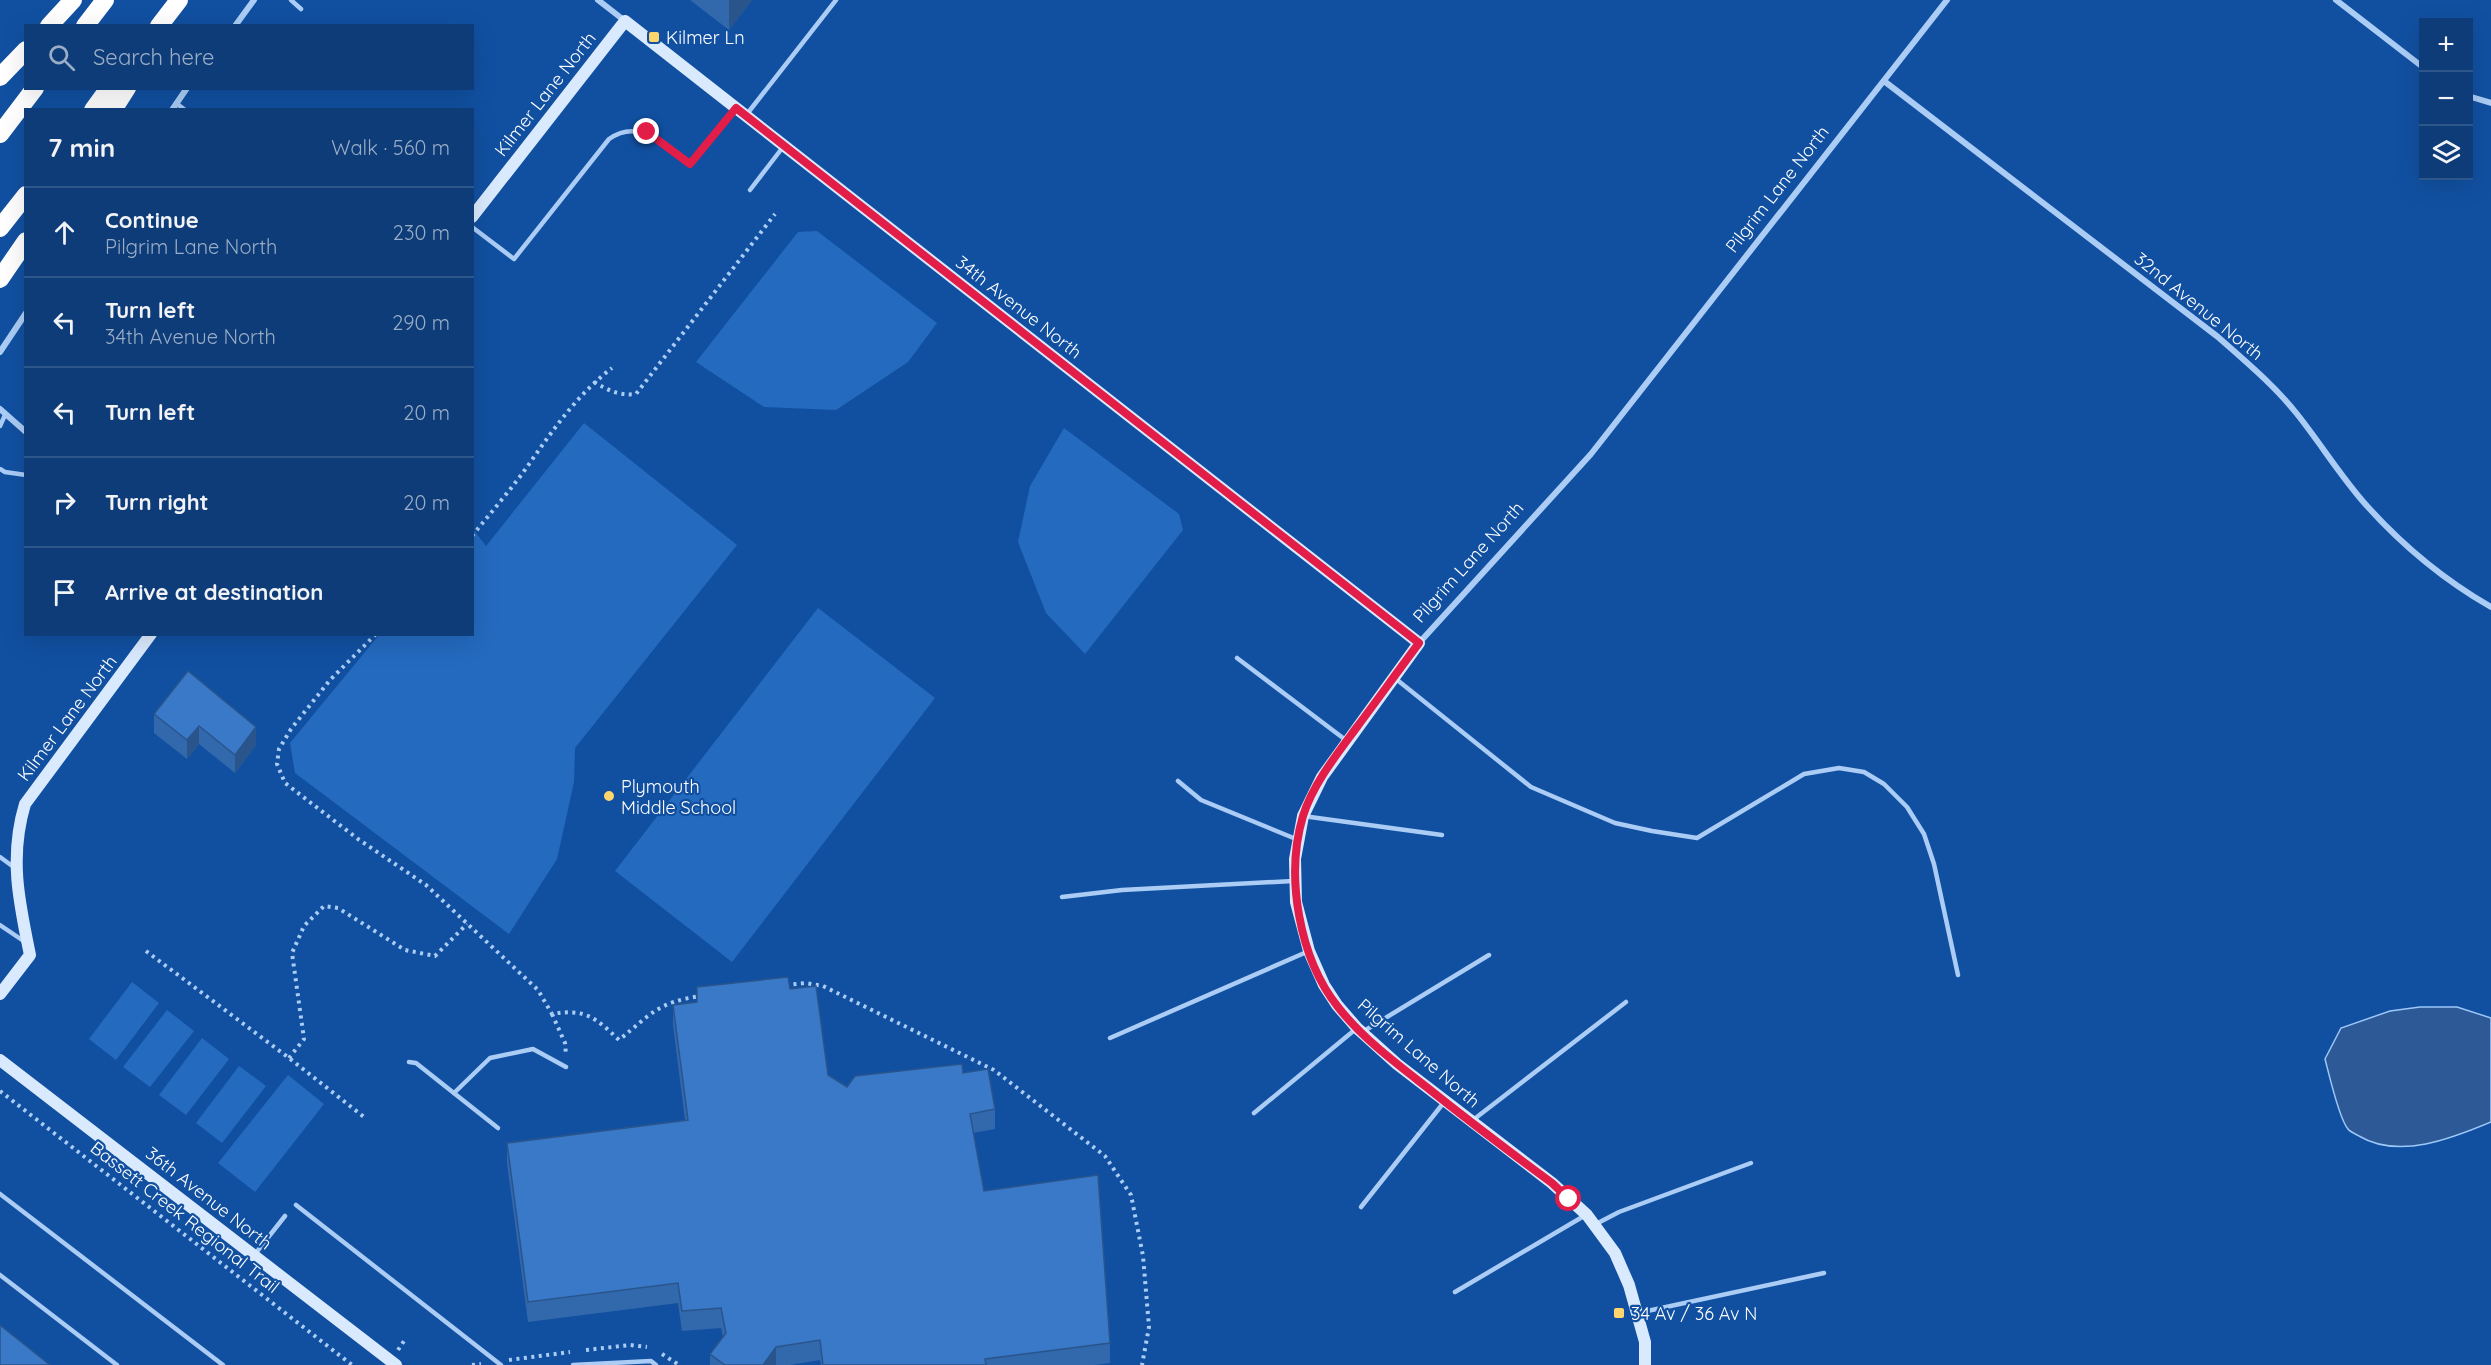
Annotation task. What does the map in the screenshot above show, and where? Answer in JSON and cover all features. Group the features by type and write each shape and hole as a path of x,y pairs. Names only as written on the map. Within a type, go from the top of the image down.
{"highway":[{"path":"51,24 73,0"},
{"path":"87,24 105,0"},
{"path":"161,24 179,0"},
{"path":"171,24 187,0"},
{"path":"0,77 24,52"},
{"path":"0,134 33,90"},
{"path":"94,108 108,90"},
{"path":"114,108 126,90"},
{"path":"0,228 24,198"},
{"path":"0,279 24,244"}],"street":[{"path":"236,24 254,0"},
{"name":"34th Avenue North","path":"597,0 1419,643"},
{"name":"Pilgrim Lane North","path":"1645,1365 1645,1342 1629,1285 1615,1253 1590,1220 1552,1183 1471,1122 1359,1030 1336,1005 1309,951 1296,902 1295,859 1304,816 1322,777 1419,643 1591,454 1947,0"},
{"path":"2336,0 2419,64"},
{"name":"Kilmer Lane North","path":"474,214 625,21"},
{"name":"32nd Avenue North","path":"1884,81 2218,337 2297,413 2366,505 2409,550 2459,589 2491,607"},
{"path":"173,108 187,90"},
{"path":"2473,97 2491,103"},
{"path":"0,352 24,316"},
{"path":"0,409 24,430"},
{"name":"Kilmer Lane North","path":"0,994 30,955 15,868 18,829 25,804 150,636"},
{"name":"36th Avenue North","path":"0,1060 396,1365"}],"lane":[{"path":"291,0 301,9"},
{"path":"474,229 514,259 609,139 619,132 647,132 690,164 741,112 836,0"},
{"path":"177,103 183,108"},
{"path":"750,190 784,146"},
{"path":"0,426 5,415"},
{"path":"0,469 24,475"},
{"path":"1237,658 1347,741"},
{"path":"1394,677 1532,787 1615,823 1652,831 1696,838 1804,774 1839,768 1864,772 1884,784 1907,807 1924,834 1934,864 1958,975"},
{"path":"1178,781 1202,800 1299,840"},
{"path":"1304,816 1442,835"},
{"path":"0,857 15,868"},
{"path":"1062,897 1122,890 1296,880"},
{"path":"0,925 28,943"},
{"path":"1110,1038 1309,951"},
{"path":"1254,1113 1359,1030 1489,955"},
{"path":"1471,1122 1626,1002"},
{"path":"454,1093 490,1058 533,1049 566,1067"},
{"path":"410,1062 416,1063 498,1128"},
{"path":"1361,1207 1445,1101"},
{"path":"1455,1292 1590,1220 1619,1212 1751,1162"},
{"path":"0,1194 223,1365"},
{"path":"296,1204 501,1365"},
{"path":"254,1255 285,1216"},
{"path":"1638,1313 1824,1273"},
{"path":"0,1275 117,1365"},
{"path":"573,1365 651,1361 656,1365"}],"path":[{"path":"594,382 610,391 624,395 636,394 775,214"},
{"path":"474,534 520,476 558,423 594,382 612,368"},
{"path":"374,636 330,680 291,729 279,749 277,764 285,783 358,839 426,885 538,990 565,1043 566,1067"},
{"path":"289,1058 304,1039 292,953 304,926 324,906 338,908 405,950 435,956 467,924"},
{"path":"146,951 364,1117"},
{"path":"782,986 805,983 823,986 994,1070 1106,1156 1131,1195 1143,1256 1149,1327 1142,1365"},
{"path":"552,1014 567,1011 584,1013 597,1020 619,1040 659,1006 676,999 711,995"},
{"name":"Bassett Creek Regional Trail","path":"0,1091 352,1365"}],"shaded area":[{"path":"817,231 937,323 908,362 836,410 764,407 696,362 798,232"},
{"path":"584,423 737,545 575,748 574,782 557,859 509,934 295,773 290,743 378,636 474,636 474,530 486,546"},
{"path":"1064,428 1179,514 1183,530 1085,654 1046,613 1018,542 1030,486"},
{"path":"818,608 935,698 732,962 615,871"},
{"path":"132,982 159,1003 116,1060 89,1039"},
{"path":"2420,1007 2457,1007 2491,1018 2491,1122 2426,1144 2391,1146 2375,1143 2352,1132 2345,1124 2325,1059 2341,1028 2390,1011"},
{"path":"167,1010 194,1031 150,1087 123,1067"},
{"path":"202,1038 229,1059 186,1115 159,1095"},
{"path":"239,1066 266,1086 222,1143 196,1123"},
{"path":"288,1075 324,1104 255,1192 218,1163"}],"building":[{"path":"188,671 256,727 235,755 199,726 187,740 154,714"},
{"path":"788,977 790,989 816,986 828,1075 847,1087 855,1076 962,1064 963,1073 988,1069 995,1109 970,1114 984,1191 1098,1175 1110,1343 985,1359 986,1365 823,1365 820,1340 776,1347 763,1365 725,1365 710,1354 726,1333 721,1308 682,1311 678,1283 528,1302 507,1143 688,1120 673,1005 697,1002 697,987"},
{"path":"0,1325 50,1365 0,1365"}],"place":[{"name":"Kilmer Ln","path":"654,37"},
{"name":"Plymouth Middle School","path":"609,796"},
{"name":"34 Av / 36 Av N","path":"1619,1313"}],"route":[{"path":"647,132 690,164 736,108 1419,643 1322,777 1304,816 1295,859 1296,902 1301,925 1309,951 1324,985 1336,1005 1357,1028 1397,1064 1552,1183 1569,1199"}]}
